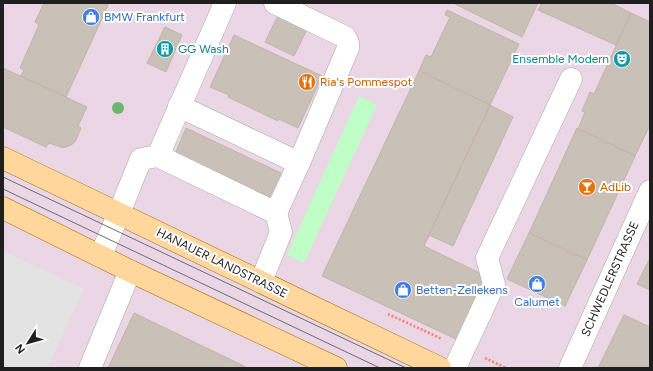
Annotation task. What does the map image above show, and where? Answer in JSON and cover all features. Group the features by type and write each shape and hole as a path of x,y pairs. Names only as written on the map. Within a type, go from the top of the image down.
{"main road":[{"name":"HANAUER LANDSTRASSE","path":"3,158 440,368"},
{"path":"3,208 130,272 336,368"}],"street":[{"path":"158,156 225,3"},
{"path":"261,282 281,232 276,213 348,48 348,43 345,37 275,3"},
{"path":"455,368 494,284 487,258 572,79"},
{"path":"179,106 299,163"},
{"path":"100,256 141,160 158,156 276,213"},
{"name":"SCHWEDLERSTRASSE","path":"570,368 650,191"},
{"path":"90,368 130,272"}],"shaded area":[{"path":"3,3 650,3 650,368 3,368"},
{"path":"3,251 84,289 47,368 9,368 3,365"}],"green space":[{"path":"359,96 377,105 304,263 287,255"}],"building":[{"path":"44,3 109,3 66,97 21,76 24,70 20,68 39,25 35,22"},
{"path":"453,3 538,3 522,37"},
{"path":"542,3 611,3 631,13 616,45 538,10"},
{"path":"281,9 310,23 294,56 265,42"},
{"path":"447,10 519,44 490,105 419,71 426,55 431,57 450,17 445,15"},
{"path":"631,13 650,22 650,125 635,156 578,129 585,112 582,111 590,92 594,94"},
{"name":"GG Wash","path":"165,27 182,35 166,72 147,63"},
{"path":"234,35 322,76 298,128 279,119 278,121 228,97 229,95 210,87"},
{"path":"3,68 87,107 78,126 81,128 75,142 63,148 49,143 46,147 3,127"},
{"path":"419,71 490,105 424,246 488,277 458,340 322,276"},
{"path":"490,105 513,117 453,246 429,235"},
{"path":"186,128 281,173 269,198 175,154"},
{"path":"577,128 635,156 587,260 529,233"},
{"path":"529,233 587,260 565,306 507,279"},
{"path":"650,258 650,290 637,284"},
{"path":"134,313 248,368 108,368"},
{"path":"624,315 650,327 650,368 598,368"}],"tram line":[{"path":"3,177 406,368"},
{"path":"3,189 380,368"}],"place":[{"name":"BMW Frankfurt","path":"91,17"},
{"name":"GG Wash","path":"165,49"},
{"name":"Ensemble Modern","path":"622,59"},
{"name":"Ria's Pommespot","path":"307,82"},
{"name":"AdLib","path":"587,187"},
{"name":"Calumet","path":"537,284"},
{"name":"Betten-Zellekens","path":"403,290"}]}
